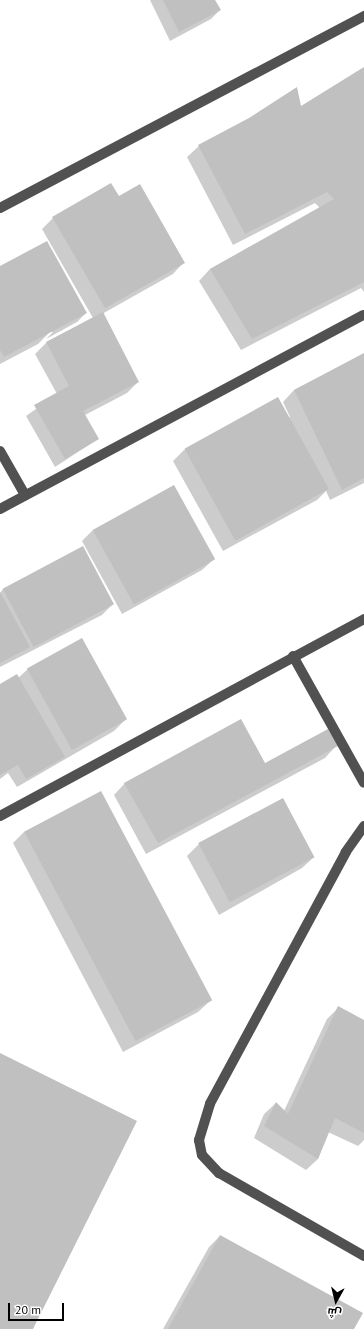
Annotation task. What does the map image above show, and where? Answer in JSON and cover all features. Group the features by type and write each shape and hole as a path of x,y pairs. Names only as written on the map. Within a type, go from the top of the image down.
{"lane":[{"path":"0,208 364,16"},
{"path":"0,509 364,315"},
{"path":"0,451 25,495"},
{"path":"0,816 293,656 364,619"},
{"path":"293,656 364,783"},
{"path":"364,826 346,852 210,1104 199,1140 202,1155 218,1173 364,1256"}],"building":[{"path":"163,0 215,0 221,10 179,32"},
{"path":"364,67 364,282 252,339 210,269 334,199 327,192 245,234 198,145 249,118 297,87 301,106"},
{"path":"111,183 119,196 140,184 185,263 105,308 52,217"},
{"path":"47,241 87,313 4,357 0,350 0,266"},
{"path":"103,312 139,382 83,411 99,439 65,459 34,405 69,386 46,342"},
{"path":"364,353 364,478 342,490 294,390"},
{"path":"278,397 329,489 235,541 184,449"},
{"path":"174,485 215,559 134,604 93,530"},
{"path":"83,546 114,604 34,647 3,589"},
{"path":"0,592 30,647 0,663"},
{"path":"82,638 127,719 72,750 27,669"},
{"path":"17,674 65,757 26,779 18,765 0,775 0,684"},
{"path":"241,719 265,763 328,729 338,746 158,843 124,783"},
{"path":"101,791 212,1000 135,1041 24,832"},
{"path":"283,798 314,857 230,902 198,843"},
{"path":"338,1006 364,1020 364,1133 335,1118 318,1159 264,1126 276,1102 288,1114"},
{"path":"0,1053 137,1121 33,1329 0,1329"},
{"path":"220,1235 363,1313 354,1329 168,1329"}]}
